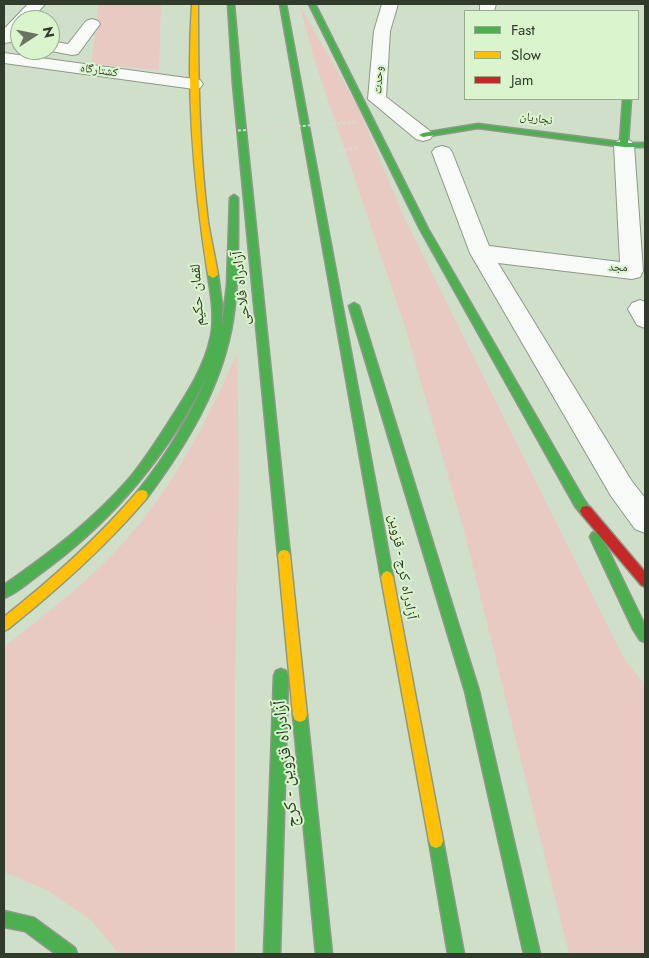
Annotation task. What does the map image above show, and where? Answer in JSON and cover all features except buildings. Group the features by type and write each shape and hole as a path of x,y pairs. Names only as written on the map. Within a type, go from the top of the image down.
{"main road":[{"name":"لقمان حکیم","path":"4,592 29,576 92,524 146,464 188,401 213,349 217,323 216,300 204,218 194,84 195,4"},
{"name":"آزادراه فلاحی","path":"231,4 285,570"},
{"path":"283,4 317,185 344,271"},
{"path":"312,4 328,40 386,149 424,229 579,502 637,625 645,636"},
{"path":"4,625 37,599 92,550 138,501 166,460 196,408 221,354 231,306 238,84"},
{"path":"627,100 635,145"},
{"name":"نجاریان","path":"423,135 478,126 635,145"},
{"name":"آزادراه کرج - قزوین","path":"317,185 456,954"},
{"path":"352,299 472,691 532,954"},
{"path":"579,502 645,581"},
{"path":"282,649 285,570"},
{"name":"آزادراه قزوین - کرج","path":"285,570 324,954"},
{"path":"272,954 281,668"},
{"path":"4,919 28,924 69,954"}],"street":[{"name":"وحدت","path":"390,4 382,31 377,99 423,135"},
{"path":"632,4 645,6"},
{"path":"60,48 72,50 92,24"},
{"name":"کشتارگاه","path":"4,58 194,84"},
{"name":"مجد","path":"481,253 632,271 635,145"},
{"path":"442,152 481,253 621,488 645,520"}],"path":[{"path":"203,133 358,122"},
{"path":"311,153 364,148 386,149"}],"shaded area":[{"path":"99,4 161,4 159,70 91,64"},
{"path":"299,4 358,107 405,219 624,659 645,685 645,954 569,954 464,531 405,327 315,62"},
{"path":"237,353 239,479 235,676 235,954 119,954 91,920 47,890 4,872 4,647 86,580 131,534 167,486 183,460 212,407"}],"traffic: fast":[{"path":"231,4 237,84 284,555"},
{"path":"283,4 387,577"},
{"path":"312,4 424,229 579,502 586,511"},
{"path":"624,145 627,100"},
{"path":"423,135 478,126 624,145 645,145"},
{"path":"142,495 155,479 192,419 203,398 220,356 230,302 233,267 234,198"},
{"path":"4,592 82,534 117,500 148,463 194,391 213,347 217,320 213,275"},
{"path":"354,306 472,691 532,954"},
{"path":"596,537 637,625 645,636"},
{"path":"272,954 281,676"},
{"path":"300,715 324,954"},
{"path":"436,841 456,954"},
{"path":"4,919 28,924 69,954"}],"traffic: slow":[{"path":"195,4 198,162 204,222 213,275"},
{"path":"632,10 633,4"},
{"path":"4,625 77,564 142,495"},
{"path":"284,555 300,715"},
{"path":"387,577 436,841"}],"traffic: jam":[{"path":"586,511 645,581"}]}
